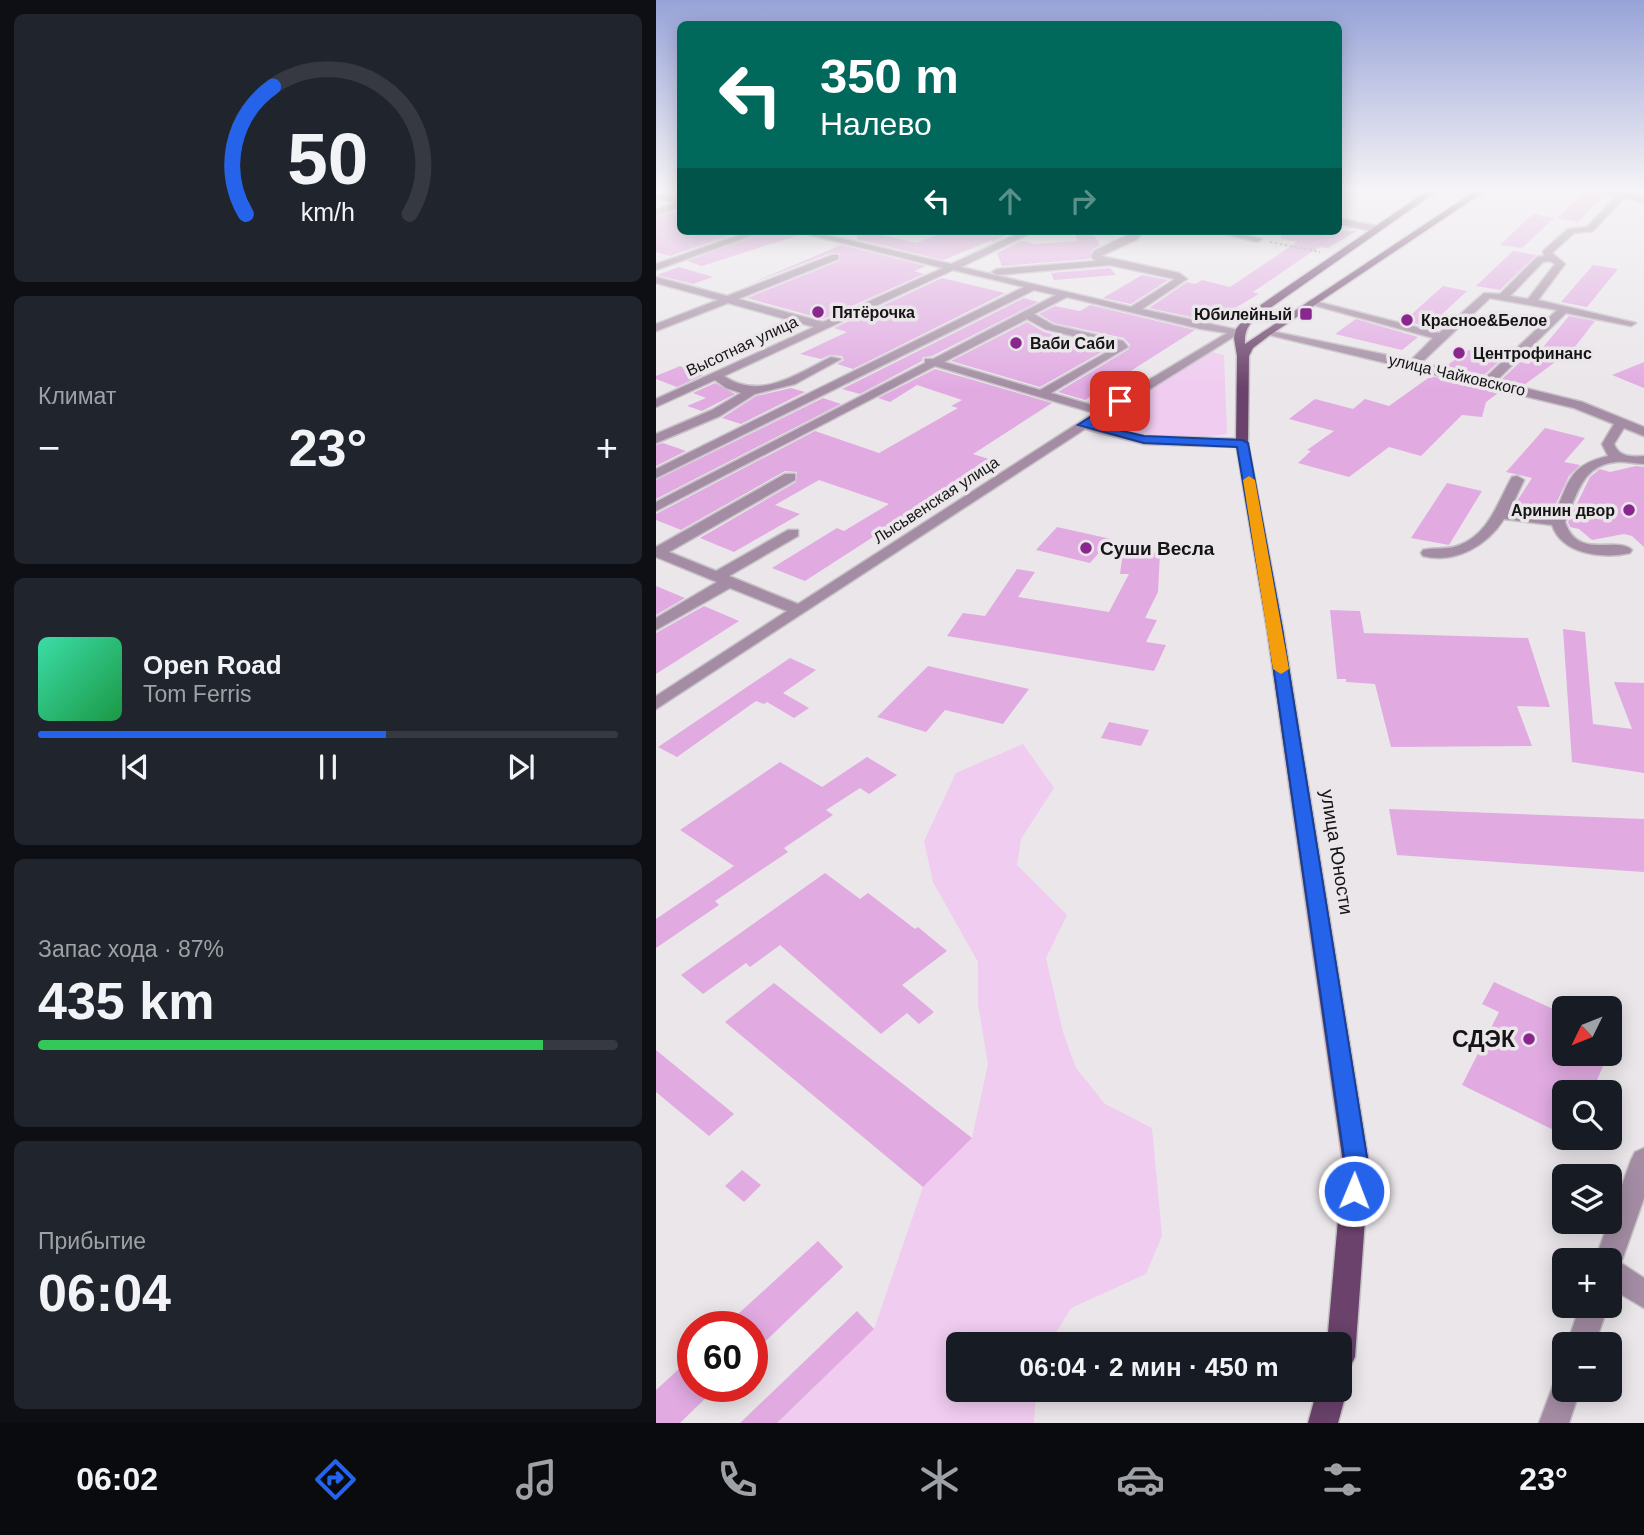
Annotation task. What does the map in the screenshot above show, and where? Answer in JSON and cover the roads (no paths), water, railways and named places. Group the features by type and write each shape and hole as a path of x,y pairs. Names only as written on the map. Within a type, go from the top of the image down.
{"main road":[{"name":"Лысьвенская улица","path":"1238,331 1253,315 1339,255"},
{"path":"1243,356 1249,346 1266,333 1383,255"},
{"path":"1243,356 1238,343 1238,331 1266,333"},
{"name":"улица Юности","path":"1243,356 1242,443 1275,629 1356,1164 1342,1332"},
{"path":"1323,1423 1329,1402"}],"street":[{"path":"656,267 689,255"},
{"path":"906,255 1133,310 1238,331"},
{"name":"Высотная улица","path":"656,403 981,255"},
{"path":"1096,255 1111,263 1176,275 1182,279 1133,310"},
{"path":"1531,302 1560,264 1549,255"},
{"path":"656,328 835,257"},
{"path":"1503,297 1540,259 1552,258"},
{"path":"983,273 1111,263"},
{"path":"656,279 824,326"},
{"path":"656,474 1034,286"},
{"path":"656,507 1066,293"},
{"path":"1413,365 1488,295 1631,323"},
{"path":"1310,303 1441,337"},
{"path":"1488,382 1564,309"},
{"path":"1026,314 1049,327 1123,347 1112,356 1057,382 1042,394"},
{"name":"Лысьвенская улица","path":"656,704 1103,412 1238,331"},
{"name":"улица Чайковского","path":"1266,333 1488,382 1578,405 1644,432"},
{"path":"1199,352 1217,350 1243,356"},
{"path":"899,352 1103,412"},
{"path":"716,376 734,387 752,391 779,388 834,359"},
{"path":"656,388 676,394"},
{"path":"656,439 716,413 752,391"},
{"path":"1617,458 1610,452 1608,444 1622,422"},
{"path":"1083,425 1144,440 1242,443"},
{"path":"1625,550 1610,552 1581,547 1566,539 1559,531 1558,522 1582,470 1590,464 1617,458 1644,460"},
{"path":"657,552 790,477"},
{"path":"1428,553 1448,554 1465,549 1503,515 1517,480"},
{"path":"1503,515 1558,522"},
{"path":"656,625 793,533"},
{"path":"657,552 798,610"},
{"path":"1613,1248 1644,1160"},
{"path":"1622,1280 1644,1294"},
{"path":"1554,1423 1561,1402"}],"place":[{"name":"Пятёрочка","path":"818,312"},
{"name":"Юбилейный","path":"1306,314"},
{"name":"Красное&Белое","path":"1407,320"},
{"name":"Ваби Саби","path":"1016,343"},
{"name":"Центрофинанс","path":"1459,353"},
{"name":"Аринин двор","path":"1629,510"},
{"name":"Суши Весла","path":"1086,548"},
{"name":"СДЭК","path":"1529,1039"}]}
